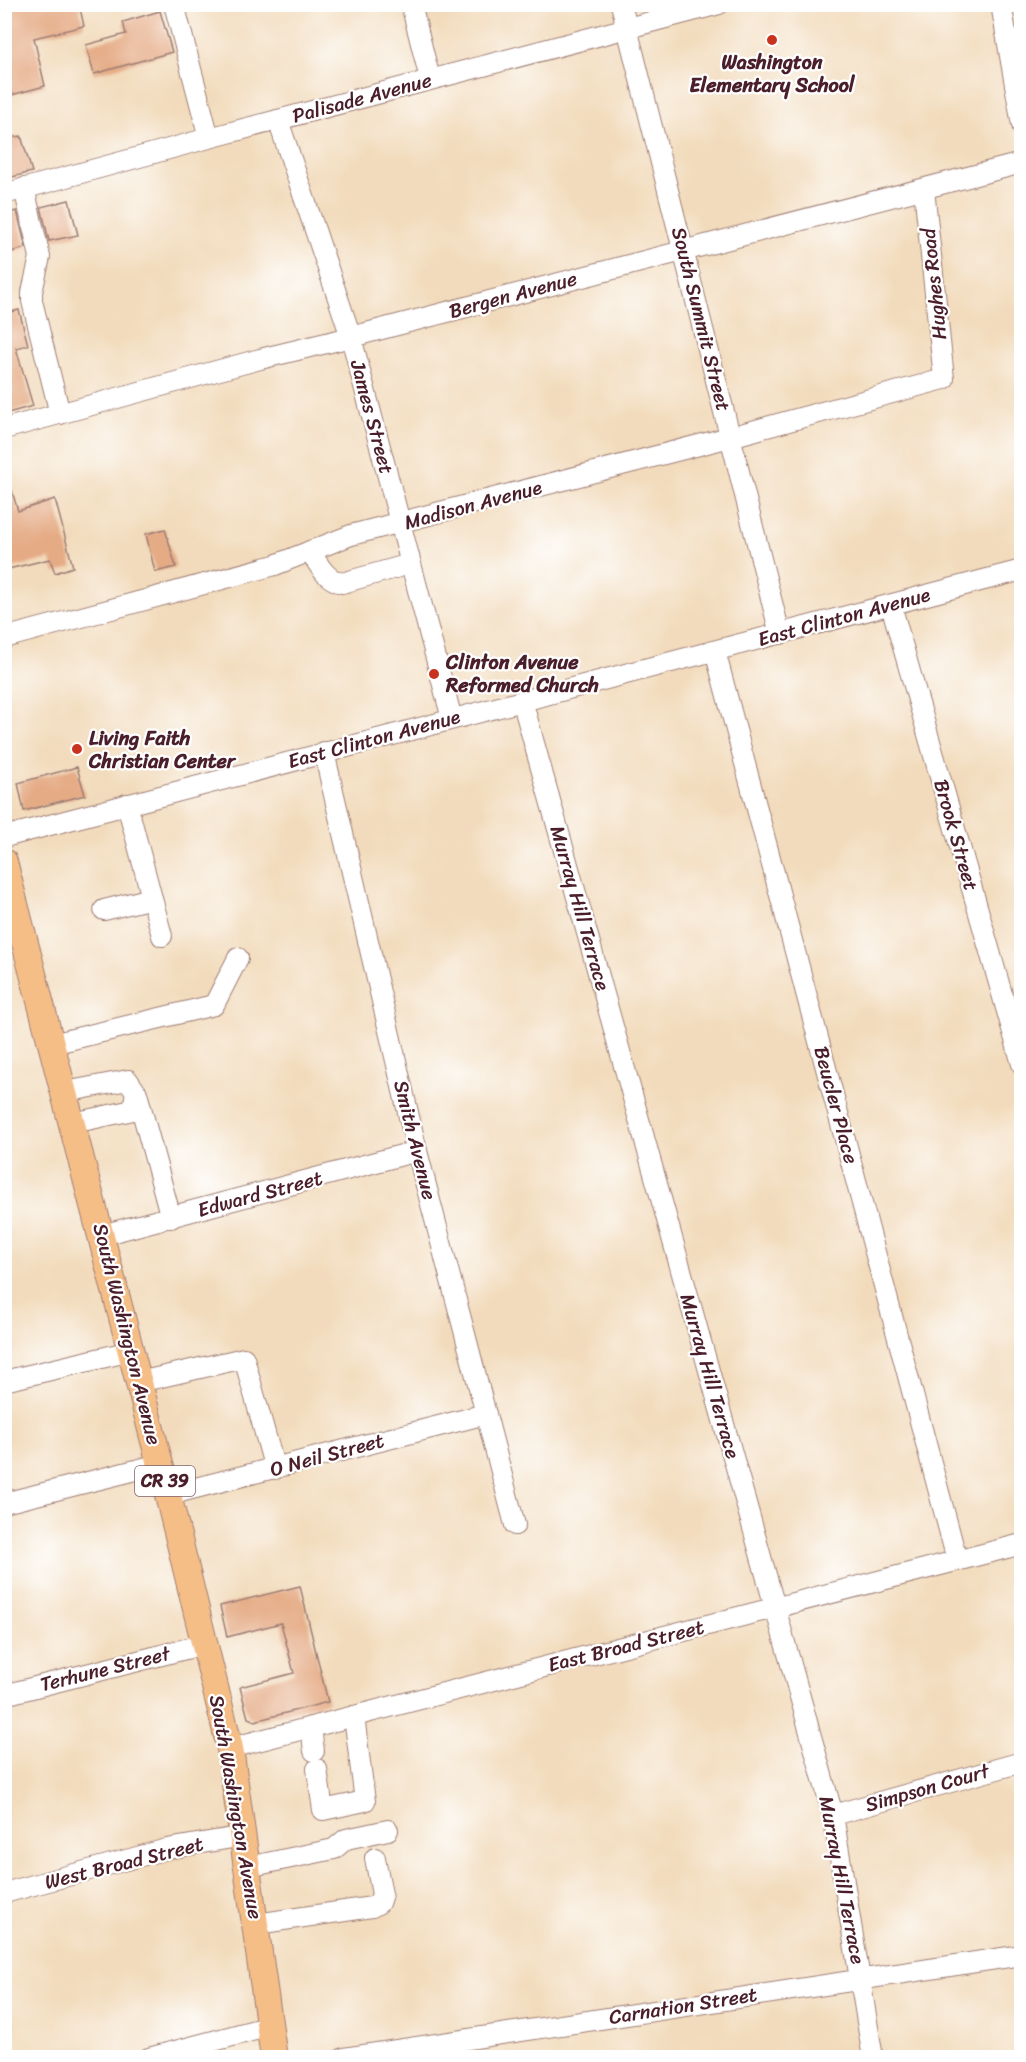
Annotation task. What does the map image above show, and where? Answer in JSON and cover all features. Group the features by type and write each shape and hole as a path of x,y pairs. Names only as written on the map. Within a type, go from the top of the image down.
{"main road":[{"name":"South Washington Avenue","path":"4,862 102,1235 230,1748 274,2058"}],"street":[{"path":"174,4 209,138"},
{"path":"411,4 430,80"},
{"name":"South Summit Street","path":"621,4 780,634"},
{"name":"Palisade Avenue","path":"4,194 719,4"},
{"path":"1001,4 1022,125"},
{"name":"James Street","path":"278,120 351,337 452,719"},
{"name":"Bergen Avenue","path":"4,429 260,358 351,337 1022,164"},
{"path":"24,188 40,250 32,301 60,414"},
{"name":"Hughes Road","path":"924,189 944,379"},
{"name":"Madison Avenue","path":"4,638 275,565 351,535 400,524 944,379"},
{"path":"310,551 325,574 342,583 411,564"},
{"name":"East Clinton Avenue","path":"4,837 1022,570"},
{"name":"Brook Street","path":"891,605 1022,1064"},
{"name":"Beucler Place","path":"715,651 957,1560"},
{"name":"Murray Hill Terrace","path":"522,700 833,1815 873,2058"},
{"name":"Smith Avenue","path":"324,752 417,1151 515,1525"},
{"path":"127,804 162,936"},
{"path":"104,910 152,898"},
{"path":"52,1044 214,1005 238,958"},
{"path":"65,1092 128,1080 136,1092 171,1218"},
{"path":"73,1123 133,1110 136,1092"},
{"name":"Edward Street","path":"102,1235 417,1151"},
{"path":"4,1381 131,1351"},
{"path":"139,1382 244,1358 275,1469"},
{"name":"O Neil Street","path":"168,1495 486,1414"},
{"path":"4,1503 160,1464"},
{"name":"East Broad Street","path":"230,1748 1022,1544"},
{"name":"Terhune Street","path":"4,1695 205,1644"},
{"path":"310,1727 323,1810 365,1802 354,1716"},
{"name":"Simpson Court","path":"833,1815 1022,1762"},
{"path":"248,1868 334,1849 346,1839 388,1830"},
{"name":"West Broad Street","path":"4,1893 167,1849 244,1836"},
{"path":"256,1924 372,1907 379,1903 382,1894 375,1858"},
{"name":"Carnation Street","path":"344,2058 1022,1955"},
{"path":"149,2058 179,2054 270,2026"}],"building":[{"path":"4,4 79,4 84,26 34,38 45,86 4,97"},
{"path":"160,11 172,52 94,74 86,45 126,34 123,22"},
{"path":"21,136 32,172 4,179 4,139"},
{"path":"69,200 78,235 49,241 41,207"},
{"path":"17,211 26,248 4,254 4,214"},
{"path":"19,310 28,345 16,348 33,406 4,414 4,314"},
{"path":"4,478 8,478 18,511 55,499 73,567 55,573 50,559 4,570"},
{"path":"165,529 176,567 155,572 146,534"},
{"path":"77,767 85,795 24,811 18,783"},
{"path":"300,1586 328,1702 255,1721 248,1718 240,1687 294,1673 281,1623 227,1637 220,1606"}],"place":[{"name":"Washington Elementary School","path":"772,40"},
{"name":"Clinton Avenue Reformed Church","path":"434,674"},
{"name":"Living Faith Christian Center","path":"77,749"}]}
